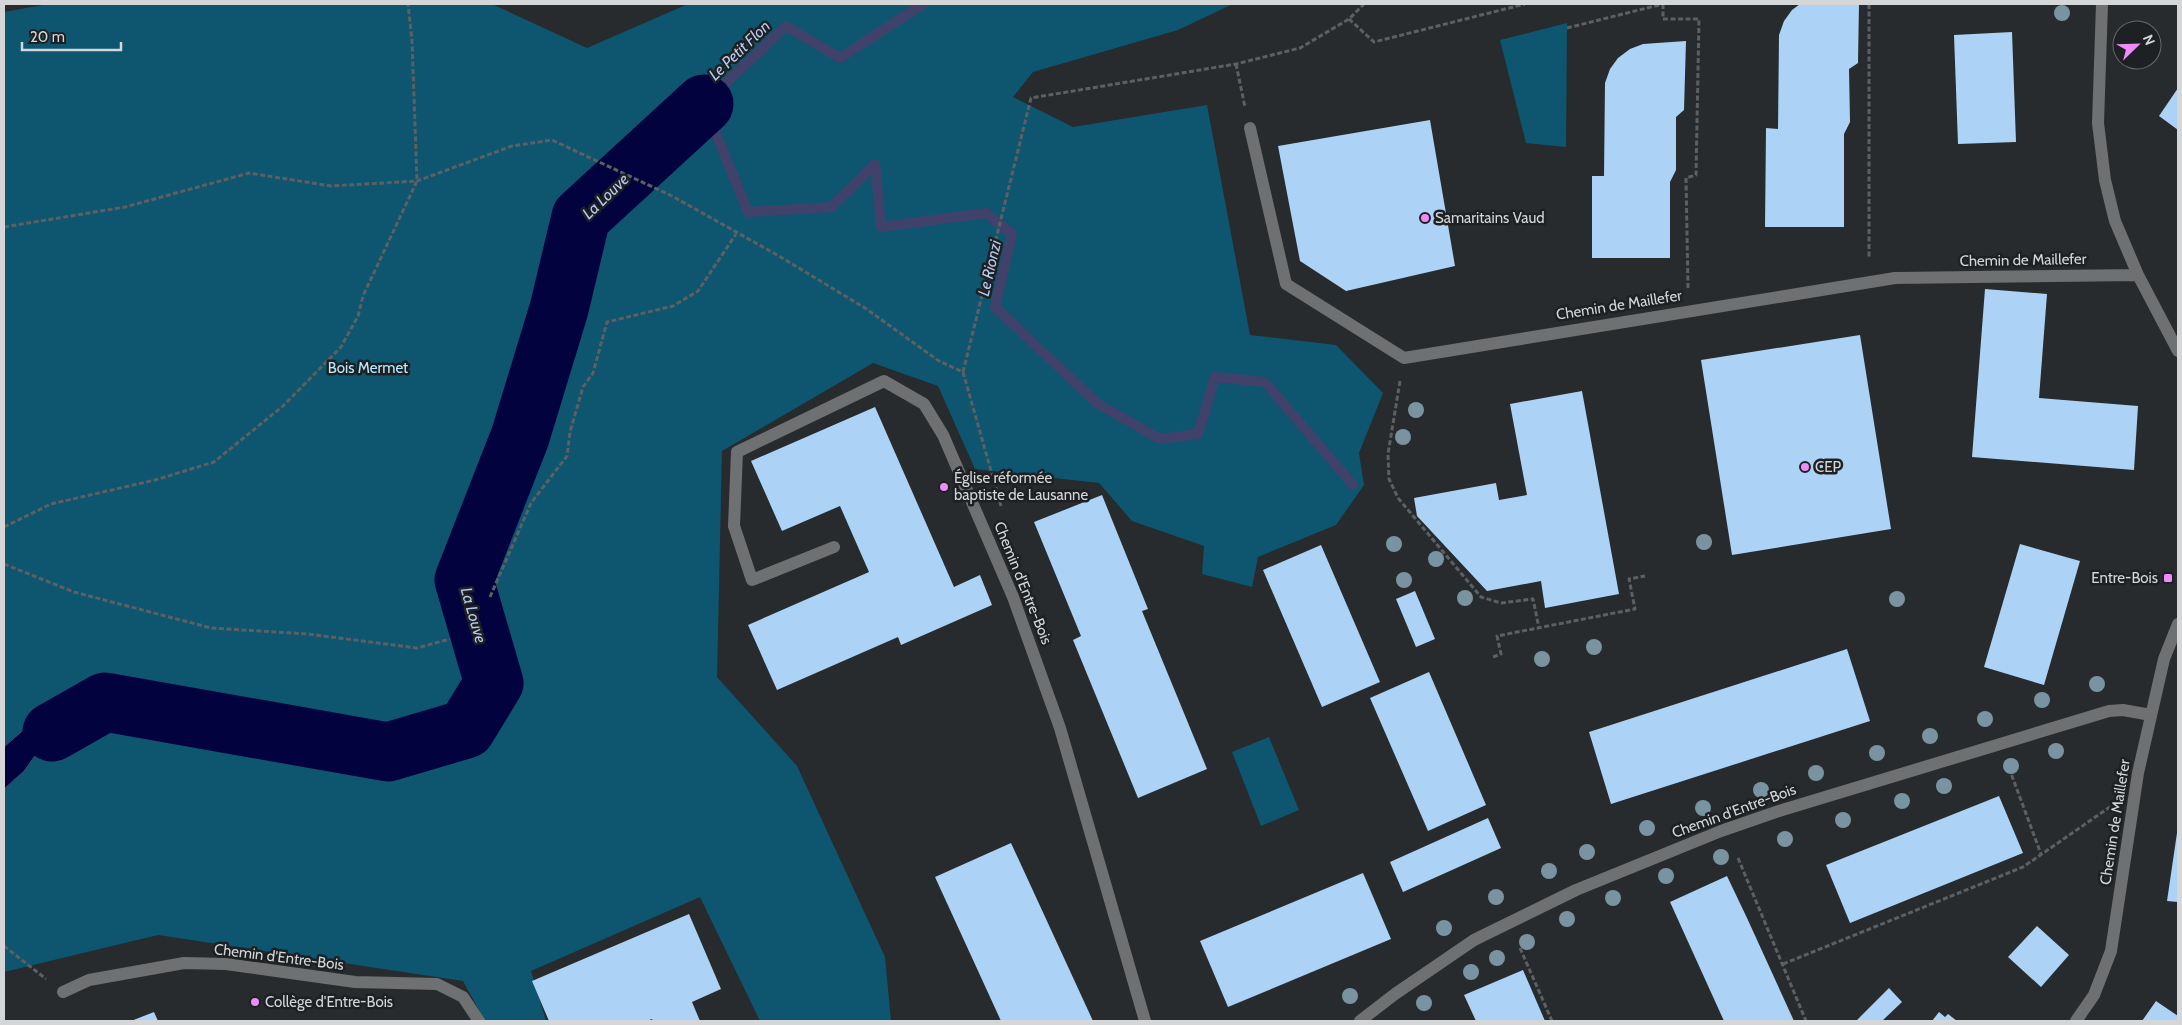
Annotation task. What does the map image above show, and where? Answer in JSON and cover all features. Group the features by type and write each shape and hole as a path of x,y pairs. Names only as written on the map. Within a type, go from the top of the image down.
{"street":[{"path":"2102,4 2098,124 2105,180 2115,221 2138,275 2178,351"},
{"path":"1250,128 1286,284 1404,358"},
{"name":"Chemin de Maillefer","path":"1404,358 1895,278 2138,275"},
{"name":"Chemin d'Entre-Bois","path":"834,547 752,580 734,526 737,452 884,381 924,404 943,435 1013,597 1060,728 1145,1021"},
{"name":"Chemin de Maillefer","path":"2076,1021 2094,995 2111,951 2138,773 2164,659 2178,624"},
{"name":"Chemin d'Entre-Bois","path":"1360,1021 1402,989 1474,940 1576,890 1721,831 1779,811 2108,711 2122,710 2151,715"},
{"name":"Chemin d'Entre-Bois","path":"63,992 89,980 184,964 226,964 355,982 437,984 463,997 479,1021"}],"path":[{"path":"4,527 51,504 155,480 214,462 283,406 341,347 358,316 363,296 417,181 412,41 408,4"},
{"path":"4,227 124,207 250,173 331,186 417,181 512,146 552,140 672,196 736,234 779,256 865,308 939,362 963,372 1032,98 1236,64 1300,48 1348,19 1364,4"},
{"path":"1348,19 1374,42 1525,4"},
{"path":"1567,28 1663,4 1663,19 1699,19 1696,175 1686,178 1688,311"},
{"path":"1869,4 1870,282"},
{"path":"1236,64 1250,128"},
{"path":"490,597 531,503 567,456 570,432 582,387 593,373 607,322 673,306 698,291 736,234"},
{"path":"1404,358 1388,454 1389,479 1398,498 1481,597 1501,603 1534,599 1539,628"},
{"path":"4,564 74,592 211,628 308,634 417,648 450,640"},
{"path":"1493,657 1501,654 1497,636 1635,609 1629,579 1645,576"},
{"path":"2009,768 2042,854"},
{"path":"1783,964 2023,868 2115,804"},
{"path":"1738,858 1806,1021"},
{"path":"4,946 63,992"},
{"path":"1520,948 1552,1021"}],"green space":[{"name":"Bois Mermet","path":"48,4 492,4 587,48 688,4 1233,4 1178,30 1033,72 1013,97 1073,127 1207,105 1250,335 1336,345 1383,393 1359,453 1364,485 1336,525 1258,557 1252,587 1202,574 1204,546 1132,521 1099,483 975,469 938,386 873,363 722,451 717,677 797,766 885,957 891,1021 760,1021 700,897 531,971 546,1021 485,1021 463,981 158,935 4,972 4,789 24,771 52,706 4,747 4,12"},
{"path":"1567,23 1566,147 1526,143 1500,40"},
{"path":"1269,737 1299,810 1261,826 1232,752"}],"shaded area":[{"path":"52,705 52,732 24,771 4,789 4,747"}],"building":[{"path":"1800,4 1859,4 1858,63 1849,69 1850,122 1844,134 1844,227 1765,227 1766,128 1778,129 1779,35 1784,21 1792,10"},
{"path":"2012,32 2016,142 1958,144 1954,35"},
{"path":"1686,41 1684,110 1676,117 1676,170 1670,182 1670,258 1592,258 1592,176 1604,176 1605,83 1610,69 1618,58 1630,49 1643,44"},
{"path":"2178,88 2178,130 2159,116"},
{"path":"1430,120 1455,266 1346,291 1300,261 1278,146"},
{"path":"1985,289 2047,294 2039,398 2138,406 2134,470 1972,457"},
{"path":"1860,335 1891,529 1732,555 1701,360"},
{"path":"1582,391 1619,594 1545,608 1541,581 1487,591 1417,516 1414,498 1496,483 1499,500 1527,495 1510,404"},
{"path":"875,407 954,587 980,575 992,605 901,645 898,637 777,690 748,625 869,572 840,506 782,531 751,461"},
{"path":"1102,495 1148,609 1142,611 1207,769 1138,798 1073,640 1081,636 1034,522"},
{"path":"2020,544 2080,561 2044,685 1984,667"},
{"path":"1321,545 1380,682 1322,707 1263,570"},
{"path":"1415,591 1435,639 1416,647 1396,599"},
{"path":"1847,649 1870,721 1611,804 1589,732"},
{"path":"1429,672 1486,805 1428,831 1370,698"},
{"path":"1999,796 2023,853 1850,923 1826,865"},
{"path":"1488,818 1501,848 1403,892 1390,862"},
{"path":"2178,833 2178,902 2167,901"},
{"path":"1011,843 1093,1021 1001,1021 935,877"},
{"path":"1363,873 1391,939 1228,1007 1200,941"},
{"path":"1727,876 1794,1021 1724,1021 1670,902"},
{"path":"689,914 721,989 692,1002 700,1021 653,1021 652,1019 647,1021 549,1021 532,981"},
{"path":"2037,926 2069,955 2041,987 2008,957"},
{"path":"1523,970 1545,1021 1476,1021 1464,995"},
{"path":"1889,988 1902,1002 1882,1021 1856,1021"},
{"path":"2156,1001 2178,1016 2178,1021 2142,1021"},
{"path":"154,1012 158,1021 131,1021"},
{"path":"1939,1012 1945,1017 1948,1014 1957,1021 1932,1021"}],"waterway":[{"name":"Le Rionzi","path":"923,4 840,58 786,26 704,104 748,212 831,207 875,164 881,227 986,213 1012,234 995,307 1098,404 1160,439 1198,434 1215,377 1265,382 1353,485"},
{"name":"La Louve","path":"52,732 105,702 388,752 466,729 494,683 464,580 520,437 559,309 581,217 704,104"}],"place":[{"name":"Samaritains Vaud","path":"1425,218"},
{"name":"CEP","path":"1805,467"},
{"name":"Église réformée baptiste de Lausanne","path":"944,487"},
{"name":"Entre-Bois","path":"2168,578"},
{"name":"Collège d'Entre-Bois","path":"255,1002"}],"water label":[{"name":"Le Petit Flon","path":"739,50"}]}
